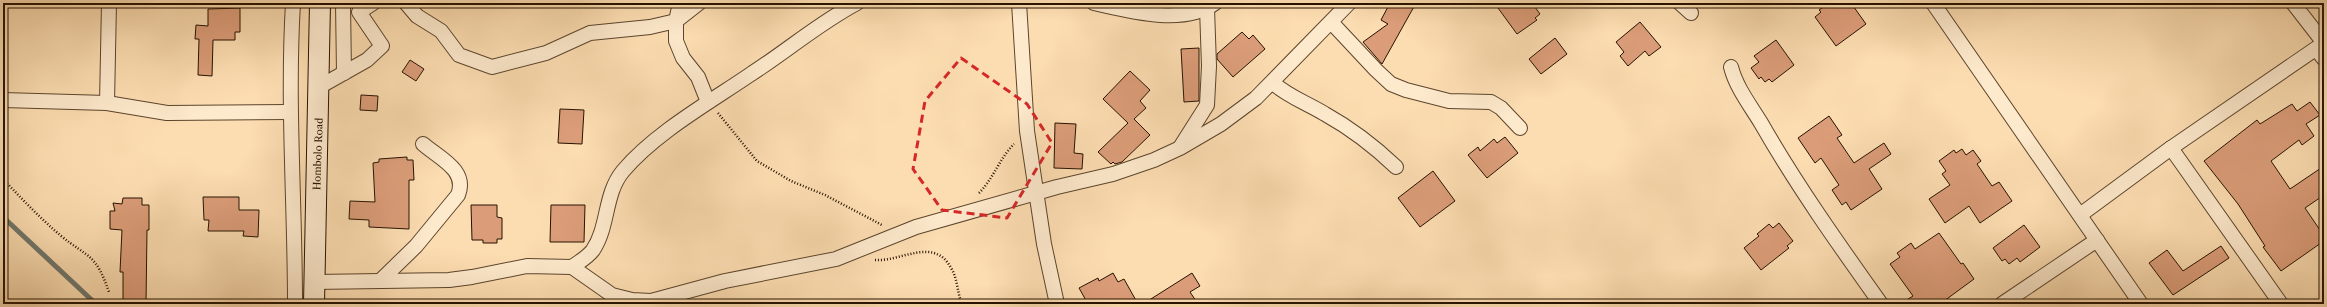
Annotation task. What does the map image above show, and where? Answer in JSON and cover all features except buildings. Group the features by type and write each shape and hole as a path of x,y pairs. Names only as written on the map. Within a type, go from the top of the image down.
{"street":[{"path":"107,103 109,3"},
{"path":"292,3 289,112 293,172 295,304"},
{"name":"Hombolo Road","path":"314,304 320,3"},
{"path":"343,3 344,73"},
{"path":"319,87 367,60 382,46 359,12 373,3"},
{"path":"406,3 417,16 441,31 459,55 492,67 546,53 590,33 650,27 676,21 699,3"},
{"path":"680,3 676,21 676,41 683,58 698,77 708,102"},
{"path":"572,267 592,251 599,238 611,191 622,173 637,155 708,102 753,73 819,25 857,3"},
{"path":"1020,3 1027,131 1044,244 1057,304"},
{"path":"1094,3 1129,11 1162,14 1190,14 1211,6 1207,105 1180,148"},
{"path":"314,282 472,277 527,266 572,267 612,295 649,303 725,281 844,257 893,235 1037,192 1113,174 1154,160 1180,148 1221,124 1272,83 1302,50 1332,22 1349,3"},
{"path":"1680,3 1690,13"},
{"path":"1933,3 2141,304"},
{"path":"2080,215 2171,148 2322,49 2293,3"},
{"path":"1332,22 1376,70 1391,84 1406,90 1449,101 1491,102 1501,108 1520,128"},
{"path":"1731,67 1737,83 1778,153 1840,247 1881,304"},
{"path":"1272,83 1284,93 1350,129 1371,143 1396,167"},
{"path":"3,100 107,103 167,112 289,112"},
{"path":"380,281 416,246 460,189 461,179 456,171 423,144"},
{"path":"2171,148 2281,304"},
{"path":"2002,304 2098,240"}],"path":[{"path":"708,102 757,161 791,181 873,219 893,235"},
{"path":"978,194 989,182 1003,157 1027,131"},
{"path":"3,179 61,235 89,255 98,265 109,292"},
{"path":"844,257 879,261 923,251 937,254 952,268 962,304"}],"highlighted area":[{"path":"961,58 1027,104 1052,143 1007,218 942,210 913,169 925,101"}],"waterway":[{"path":"3,217 96,304"}]}
